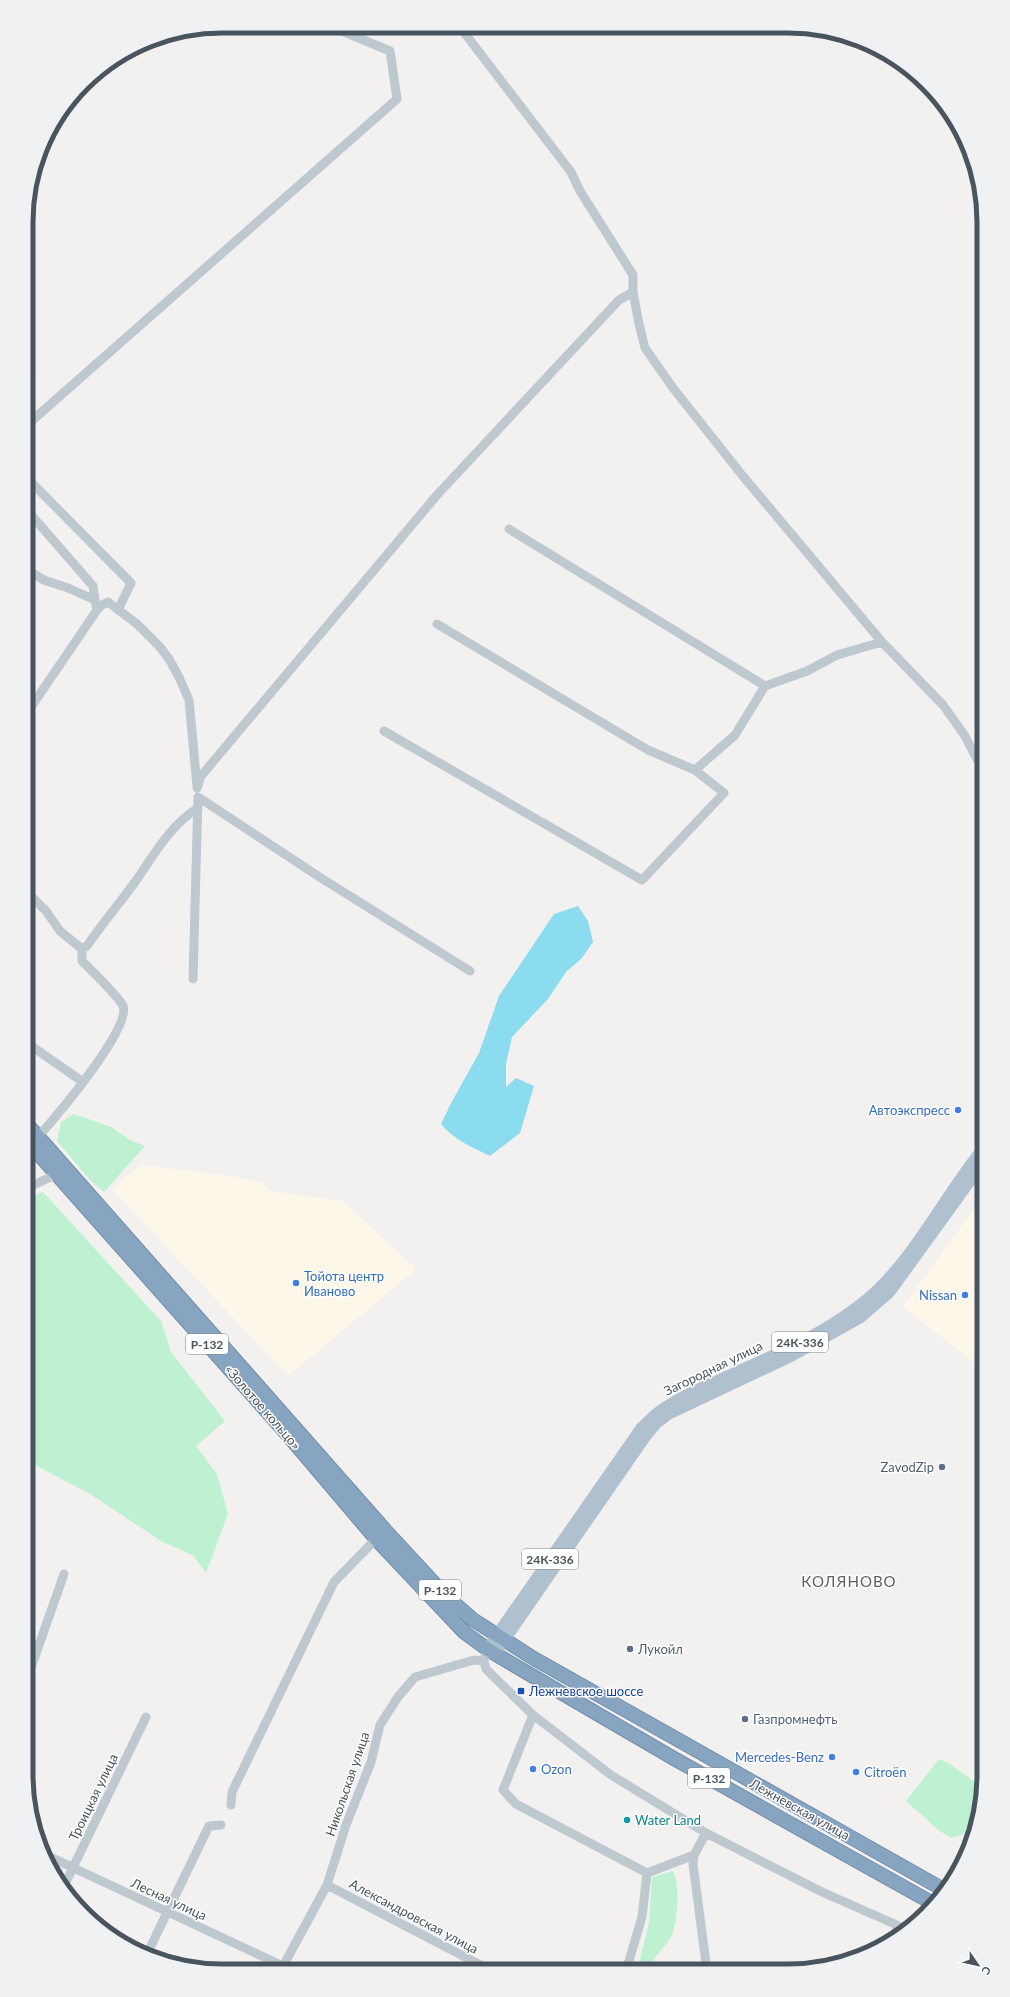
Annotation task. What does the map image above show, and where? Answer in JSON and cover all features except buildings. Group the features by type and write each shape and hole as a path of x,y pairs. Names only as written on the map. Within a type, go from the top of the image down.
{"highway":[{"name":"«Золотое кольцо»","path":"33,1140 57,1174 286,1433 385,1549"},
{"name":"«Золотое кольцо»","path":"33,1140 385,1530"},
{"name":"Лежневская улица","path":"385,1530 447,1596 472,1619 500,1638 940,1887"},
{"name":"Лежневская улица","path":"385,1549 464,1632 489,1654 929,1901"}],"main road":[{"name":"Загородная улица","path":"489,1654 641,1428 663,1408 794,1345 841,1319 875,1293 909,1252 963,1172 977,1155"},
{"name":"Загородная улица","path":"500,1638 656,1424 669,1414 792,1356 860,1318 890,1292 977,1172"}],"street":[{"path":"33,420 397,98 390,51 346,33"},
{"path":"464,33 571,172 580,191 633,275 633,292 645,348 673,388 742,475 882,642 943,705 965,736 977,759"},
{"path":"197,788 201,776 437,496 619,300 633,292"},
{"path":"33,484 131,582 118,610"},
{"path":"33,517 93,586 94,600 97,610"},
{"path":"509,529 765,686"},
{"path":"33,574 44,580 68,588 94,600"},
{"path":"33,704 97,610 102,604 108,602 137,624 160,647 169,659 189,700 198,797 193,979"},
{"path":"384,731 642,880 724,793 695,770 648,750 437,624"},
{"path":"695,770 735,735 765,686 807,671 837,655 882,642"},
{"path":"198,797 320,878 470,971"},
{"path":"82,949 87,946 135,882 169,831 187,815 198,808"},
{"path":"33,898 46,911 60,931 82,949"},
{"path":"33,1138 83,1082 124,1018 123,1006 82,961 82,949"},
{"path":"33,1047 83,1082"},
{"path":"33,1185 57,1174"},
{"path":"231,1805 232,1792 334,1582 376,1539"},
{"path":"33,1662 64,1574"},
{"path":"489,1654 486,1669 533,1715 612,1775 706,1833 822,1892 900,1927"},
{"name":"Никольская улица","path":"284,1964 327,1885 346,1825 371,1762 380,1724 398,1697 415,1677 474,1660 489,1654"},
{"path":"533,1715 503,1790 516,1804 647,1873 694,1855"},
{"name":"Троицкая улица","path":"66,1882 146,1717"},
{"path":"149,1950 209,1826 221,1825"},
{"path":"706,1833 694,1855 694,1864 706,1964"},
{"name":"Лесная улица","path":"51,1858 274,1964"},
{"path":"628,1964 642,1917 647,1873"},
{"name":"Александровская улица","path":"327,1885 478,1964"},
{"path":"896,1925 897,1929"}],"shaded area":[{"path":"141,1165 237,1177 262,1183 270,1191 343,1201 416,1269 288,1376 112,1189"},
{"path":"977,1205 977,1365 903,1307"}],"green space":[{"path":"74,1114 111,1127 130,1140 145,1146 104,1192 90,1180 57,1141 61,1122"},
{"path":"43,1192 161,1321 171,1352 225,1421 196,1446 217,1474 228,1514 206,1573 194,1556 161,1541 90,1494 35,1465 33,1471 33,1196"},
{"path":"939,1759 951,1765 977,1784 971,1824 968,1833 951,1838 937,1829 906,1801"},
{"path":"673,1871 677,1884 676,1921 672,1935 651,1964 639,1964 649,1923 652,1877"}],"water":[{"path":"578,906 588,921 593,942 582,958 566,972 548,999 512,1037 506,1064 506,1087 516,1078 534,1086 520,1133 490,1156 457,1139 441,1124 479,1053 499,996 554,914"}],"place":[{"name":"Автоэкспресс","path":"958,1110"},
{"name":"Тойота центр Иваново","path":"296,1283"},
{"name":"Nissan","path":"965,1295"},
{"name":"ZavodZip","path":"942,1467"},
{"name":"Лукойл","path":"630,1649"},
{"name":"Лежневское шоссе","path":"521,1691"},
{"name":"Газпромнефть","path":"745,1719"},
{"name":"Mercedes-Benz","path":"832,1757"},
{"name":"Ozon","path":"533,1769"},
{"name":"Citroën","path":"856,1772"},
{"name":"Water Land","path":"627,1820"}],"district":[{"name":"КОЛЯНОВО","path":"849,1581"}]}
